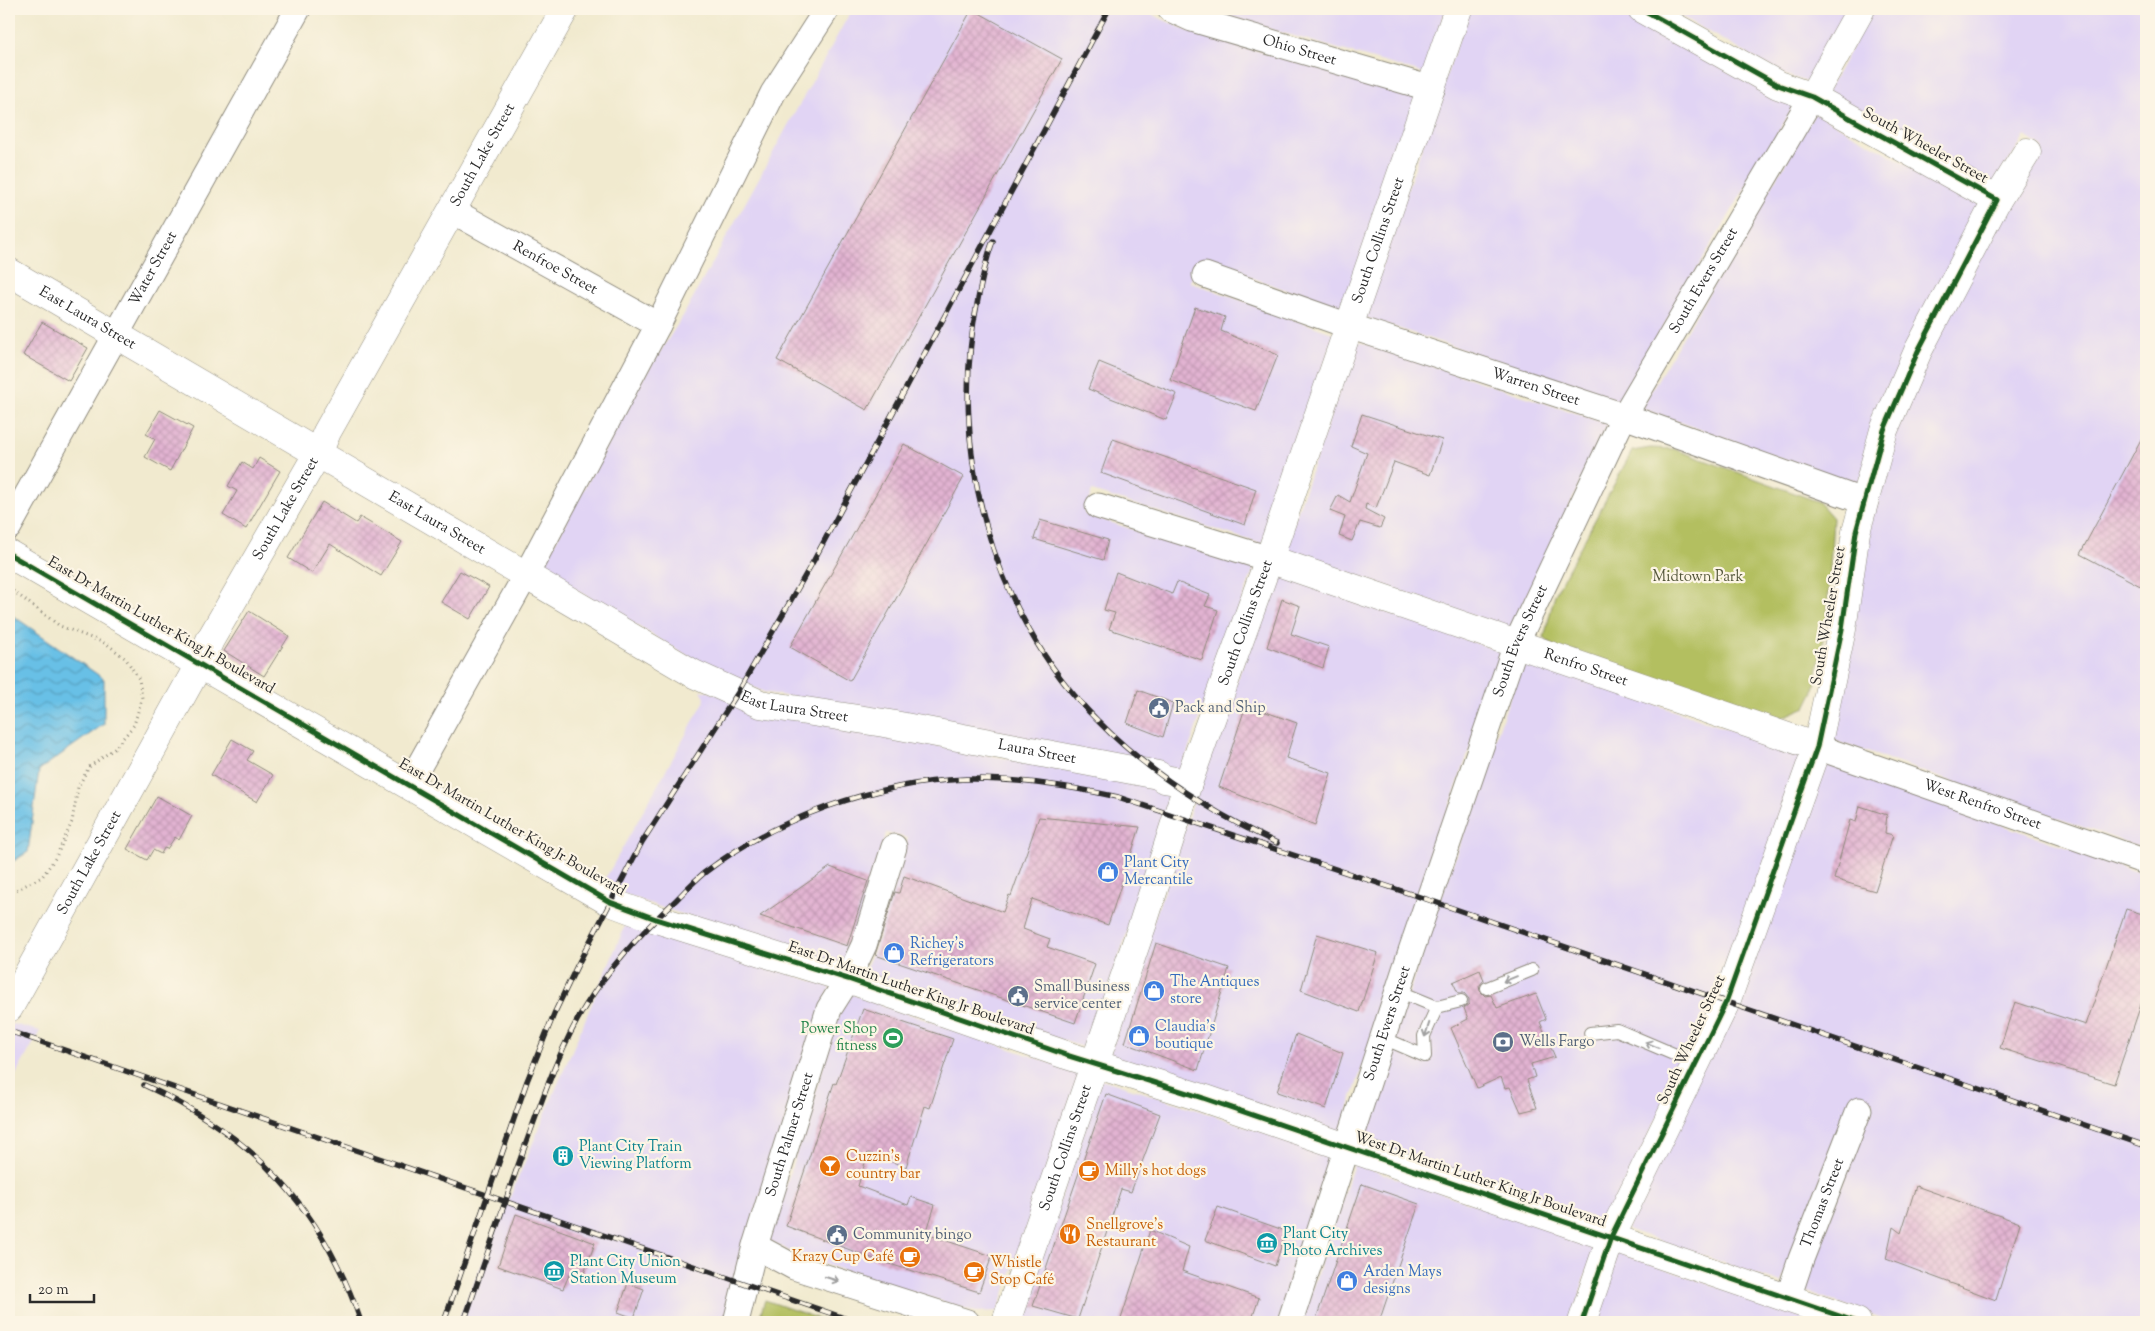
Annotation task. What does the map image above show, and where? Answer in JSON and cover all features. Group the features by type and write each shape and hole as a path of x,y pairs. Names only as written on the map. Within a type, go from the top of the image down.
{"street":[{"name":"Water Street","path":"9,527 298,9"},
{"name":"South Lake Street","path":"9,1008 200,663 210,640 318,453 327,432 564,9"},
{"path":"409,784 526,575 658,325 773,93 826,9"},
{"name":"Ohio Street","path":"1170,9 1192,19 1432,89"},
{"name":"South Collins Street","path":"1006,1322 1188,784 1269,559 1458,9"},
{"name":"South Wheeler Street","path":"1582,1322 1611,1237 1726,1002 1817,747 1842,629 1856,532 1884,430 1918,351 1998,200 1812,97 1778,85 1642,9"},
{"name":"South Evers Street","path":"1290,1322 1398,991 1516,644 1624,416 1812,97 1861,9"},
{"path":"1998,200 2027,152"},
{"name":"Renfroe Street","path":"452,210 658,325"},
{"name":"East Laura Street","path":"9,272 694,674 760,704 884,723"},
{"name":"Warren Street","path":"1205,275 1350,326 1624,416 1865,502"},
{"path":"1098,506 1269,559"},
{"name":"East Dr Martin Luther King Jr Boulevard","path":"9,554 610,902 656,919 848,979 1094,1064"},
{"name":"Renfro Street","path":"1269,559 1817,747"},
{"name":"Laura Street","path":"884,723 1158,775 1164,779 1188,784"},
{"name":"West Renfro Street","path":"1817,747 2146,862"},
{"name":"South Palmer Street","path":"736,1322 755,1246 829,1009 848,979 864,945 894,847"},
{"name":"West Dr Martin Luther King Jr Boulevard","path":"1094,1064 1210,1101 1856,1322"},
{"name":"Thomas Street","path":"1788,1298 1801,1259 1859,1110"},
{"path":"755,1246 794,1267 968,1322"}],"lane":[{"path":"1487,988 1532,970"},
{"path":"1398,991 1437,1006 1461,1001"},
{"path":"1383,1038 1425,1056 1424,1036 1437,1006"},
{"path":"1590,1033 1617,1030 1697,1064"}],"path":[{"path":"9,588 60,626 107,644 120,654 126,659 138,679 142,698 134,725 114,749 88,767 78,786 72,822 56,857 42,878 14,891 9,891"}],"shaded area":[{"path":"852,9 1140,9 1188,31 1417,97 1343,310 1200,259 1190,282 1335,334 1262,544 1092,491 1084,514 1254,568 1181,770 764,692 700,663 541,569 642,380 683,316"},
{"path":"1201,9 1446,9 1425,74"},
{"path":"1469,9 1617,9 1772,96 1795,104 1619,401 1364,317"},
{"path":"1668,9 1848,9 1807,82 1783,74"},
{"path":"1873,9 2146,9 2146,849 1830,739 1867,534 1895,433 1928,355 2007,206 2043,148 2025,136 1994,184 1827,92"},
{"path":"1815,113 1982,206 1857,486 1641,408"},
{"path":"1356,341 1608,424 1511,629 1284,551"},
{"path":"1275,574 1502,652 1340,1133 1109,1056 1188,818"},
{"path":"1523,659 1803,755 1716,998 1606,1222 1361,1140 1422,954"},
{"path":"701,690 881,735 1152,786 1174,793 1088,1049 864,972 875,948 908,838 886,833 853,942 842,965 660,907 616,891 597,879 604,879 608,874 703,704 705,698"},
{"path":"1823,763 2146,875 2146,1322 1894,1322 1802,1290 1874,1102 1853,1095 1781,1283 1627,1229"},
{"path":"627,921 830,987 745,1243 740,1252 742,1254 725,1322 457,1322"},
{"path":"851,994 1080,1073 998,1311 976,1312 799,1256 769,1240 840,1013"},
{"path":"13,1024 40,1031 9,1087 9,1031"},
{"path":"1101,1079 1332,1156 1278,1322 1031,1322 1020,1316"},
{"path":"1354,1164 1596,1245 1570,1322 1301,1322"},
{"path":"1617,1252 1818,1322 1594,1322"}],"green space":[{"name":"Midtown Park","path":"1650,448 1674,449 1819,502 1833,518 1827,617 1814,691 1806,707 1785,716 1776,723 1556,648 1544,638 1555,594 1632,451"},
{"path":"765,1300 828,1322 758,1322"}],"water":[{"path":"9,613 104,679 104,724 39,770 28,852 9,864"}],"building":[{"path":"972,9 1062,59 867,410 777,360"},
{"path":"1195,307 1225,317 1221,331 1278,355 1256,411 1170,380"},
{"path":"42,322 88,348 69,381 23,355"},
{"path":"1099,362 1177,394 1166,420 1088,389"},
{"path":"160,410 193,428 170,471 145,457 155,439 146,434"},
{"path":"1362,414 1442,440 1430,475 1394,462 1376,508 1366,504 1365,509 1384,519 1380,528 1360,522 1352,541 1339,536 1345,517 1330,511 1338,495 1350,502 1367,453 1351,446"},
{"path":"2146,430 2146,589 2080,554"},
{"path":"1113,439 1256,489 1245,525 1101,473"},
{"path":"904,444 964,477 850,681 790,647"},
{"path":"259,458 280,471 246,529 223,515 237,491 228,486 242,462 253,469"},
{"path":"322,502 356,523 360,517 402,542 381,576 330,544 312,573 288,558"},
{"path":"1040,520 1108,540 1103,560 1034,539"},
{"path":"460,571 489,587 470,619 441,602"},
{"path":"1116,572 1172,594 1177,582 1210,595 1205,606 1218,610 1202,660 1109,629 1115,613 1104,610"},
{"path":"1282,599 1300,606 1291,634 1329,647 1323,668 1267,647"},
{"path":"249,611 289,636 264,676 224,651"},
{"path":"1138,690 1173,703 1163,737 1127,723"},
{"path":"1246,705 1297,723 1286,758 1331,773 1315,825 1219,787"},
{"path":"232,739 253,751 247,760 273,775 257,802 211,775"},
{"path":"157,796 192,816 179,840 175,837 161,854 153,850 147,860 127,849"},
{"path":"1860,806 1887,815 1885,833 1893,835 1875,891 1834,879 1850,820 1856,822"},
{"path":"1039,817 1140,827 1108,925 1032,899 1023,929 1050,939 1047,947 1095,964 1075,1023 875,955 895,892 899,893 904,876 1003,912 1009,895 1011,896"},
{"path":"830,867 868,881 847,946 760,916"},
{"path":"2126,909 2146,915 2146,990 2114,1084 2000,1048 2015,1002 2086,1025"},
{"path":"1317,934 1378,953 1359,1012 1301,990"},
{"path":"1156,943 1229,968 1198,1070 1125,1043"},
{"name":"Wells Fargo","path":"1480,970 1484,980 1479,986 1480,991 1485,996 1491,995 1497,1008 1536,994 1546,1019 1540,1022 1555,1057 1531,1064 1535,1077 1527,1080 1537,1108 1521,1112 1510,1087 1505,1088 1501,1077 1477,1088 1451,1028 1468,1019 1464,1008 1469,1004 1469,999 1464,993 1458,993 1453,982"},
{"path":"863,1009 953,1039 930,1108 925,1106 906,1167 868,1153 858,1186 908,1205 911,1197 935,1205 926,1234 992,1256 979,1292 877,1260 786,1226 834,1083 836,1084"},
{"path":"1296,1034 1343,1053 1326,1109 1277,1092"},
{"path":"1106,1094 1160,1114 1131,1192 1121,1189 1078,1319 1033,1306"},
{"path":"1362,1184 1419,1204 1379,1322 1315,1322"},
{"path":"1916,1186 2020,1223 1996,1300 1886,1259 1893,1227 1901,1233"},
{"path":"1218,1207 1286,1231 1275,1266 1205,1240"},
{"name":"Plant City Union Station Museum","path":"516,1214 595,1243 582,1279 569,1275 563,1289 498,1266"},
{"path":"1150,1230 1189,1247 1182,1271 1259,1298 1251,1322 1120,1322"},
{"path":"628,1283 644,1289 634,1318 618,1312"}],"railway":[{"path":"444,1322 527,1081 554,1014 577,966 642,842 737,694 814,560 1109,9"},
{"path":"993,241 986,262 970,355 968,411 974,468 986,524 1004,578 1029,630 1060,677 1097,720 1138,757 1181,790 1228,818 1277,843"},
{"path":"464,1322 525,1146 560,1056 586,1005 628,949 700,876 732,853 762,836 828,806 897,787 932,782 966,779 1023,781 1080,789 1118,797 1429,900 2146,1146"},
{"path":"9,1031 856,1322"},
{"path":"144,1085 183,1105 218,1127 250,1152 279,1179 304,1210 326,1243 345,1281 361,1322"}],"cycle path":[{"path":"1582,1322 1611,1237 1726,1002 1817,747 1842,629 1856,532 1884,430 1918,351 1997,200 1812,97 1778,85 1642,9"},
{"path":"9,554 610,902 656,919 848,979 1066,1055 1203,1098 1857,1322"}],"place":[{"name":"Pack and Ship","path":"1159,708"},
{"name":"Plant City Mercantile","path":"1108,872"},
{"name":"Richey's Refrigerators","path":"894,953"},
{"name":"The Antiques store","path":"1154,991"},
{"name":"Small Business service center","path":"1018,996"},
{"name":"Claudia's boutique","path":"1139,1036"},
{"name":"Power Shop fitness","path":"893,1038"},
{"name":"Wells Fargo","path":"1503,1042"},
{"name":"Plant City Train Viewing Platform","path":"563,1156"},
{"name":"Cuzzin's country bar","path":"830,1166"},
{"name":"Milly's hot dogs","path":"1089,1171"},
{"name":"Snellgrove's Restaurant","path":"1070,1234"},
{"name":"Community bingo","path":"837,1235"},
{"name":"Plant City Photo Archives","path":"1267,1243"},
{"name":"Krazy Cup Café","path":"910,1257"},
{"name":"Plant City Union Station Museum","path":"554,1271"},
{"name":"Whistle Stop Café","path":"974,1272"},
{"name":"Arden Mays designs","path":"1347,1281"}]}
